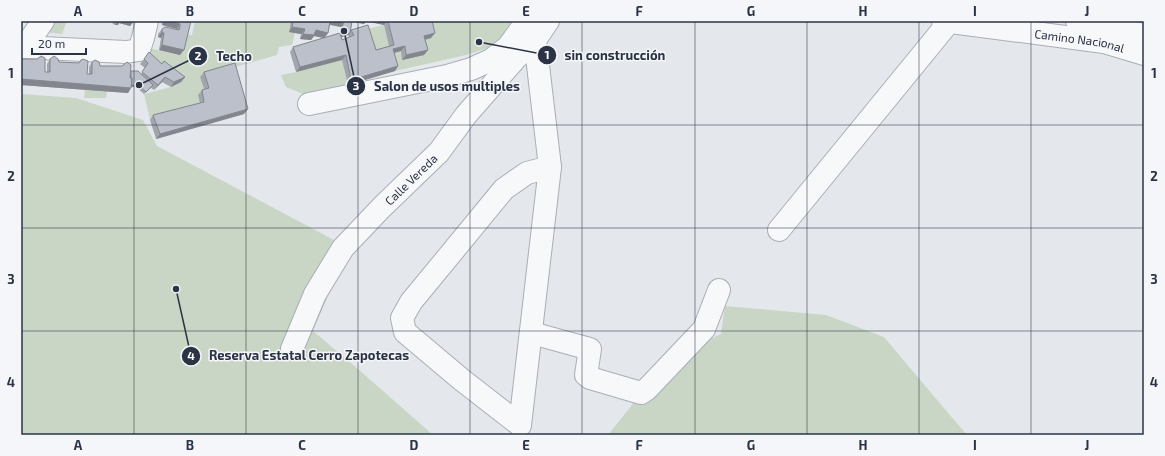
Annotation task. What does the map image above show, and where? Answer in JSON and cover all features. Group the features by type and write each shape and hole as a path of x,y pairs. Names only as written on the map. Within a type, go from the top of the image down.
{"street":[{"path":"23,47 43,21"},
{"path":"23,47 126,52 139,50 147,21"},
{"name":"Calle Vereda","path":"292,349 315,294 343,248 382,207 439,152 466,115 516,58 531,31 548,21"},
{"path":"779,230 946,21"},
{"name":"Camino Nacional","path":"946,21 1104,42 1144,54"},
{"path":"1077,21 1144,35"},
{"path":"309,104 447,76 471,69 491,60 531,31 550,167 520,425 462,380 405,332 402,318 411,302 504,189 527,173 550,167"},
{"path":"531,334 590,350 586,375 590,378 641,393 647,389 704,329 719,290"}],"green space":[{"path":"51,21 67,21 62,34 44,32"},
{"path":"195,21 291,21 289,32 295,33 292,45 279,47 277,55 200,77 205,93 201,107 150,120 144,94 171,87 144,47 180,55 186,34 192,35"},
{"path":"415,21 523,21 488,48 466,55 395,71 390,54 401,51"},
{"path":"384,25 390,50 373,55 364,30"},
{"path":"342,60 348,85 303,94 286,87 281,75 296,72"},
{"path":"85,89 107,91 106,98 84,98"},
{"path":"21,94 76,98 143,120 157,146 349,248 313,331 433,435 21,435"},
{"path":"725,306 826,315 884,337 967,435 608,435 670,357 721,334"}],"building":[{"path":"168,21 191,21 184,50 162,45 164,33 162,32 162,29 165,27 179,30 180,27 180,24"},
{"path":"293,21 330,21 328,33 316,30 314,35 303,34 305,29 292,27"},
{"path":"344,21 352,21 350,33 341,35 343,24"},
{"path":"388,21 432,21 435,33 424,36 428,50 406,55 405,46 393,49 398,66 351,80 346,55 300,67 293,47 340,33 342,40 354,35 351,30 368,25 376,50 394,45"},
{"path":"149,52 162,64 164,61 185,77 174,82 165,77 158,85 142,72 148,63 144,59"},
{"path":"41,56 45,58 45,72 50,72 50,59 54,56 59,62 79,63 83,59 88,61 87,74 92,74 92,62 95,60 99,62 100,66 122,66 127,62 131,65 131,88 21,79 21,59 37,59"},
{"path":"235,63 248,109 160,134 153,115 204,102 202,90 209,88 204,72"},
{"path":"131,71 138,71 153,85 146,92 138,85 132,85"}],"place":[{"name":"Salon de usos multiples","path":"344,31"},
{"name":"sin construcción","path":"479,42"},
{"name":"Techo","path":"139,85"},
{"name":"Reserva Estatal Cerro Zapotecas","path":"176,289"}]}
